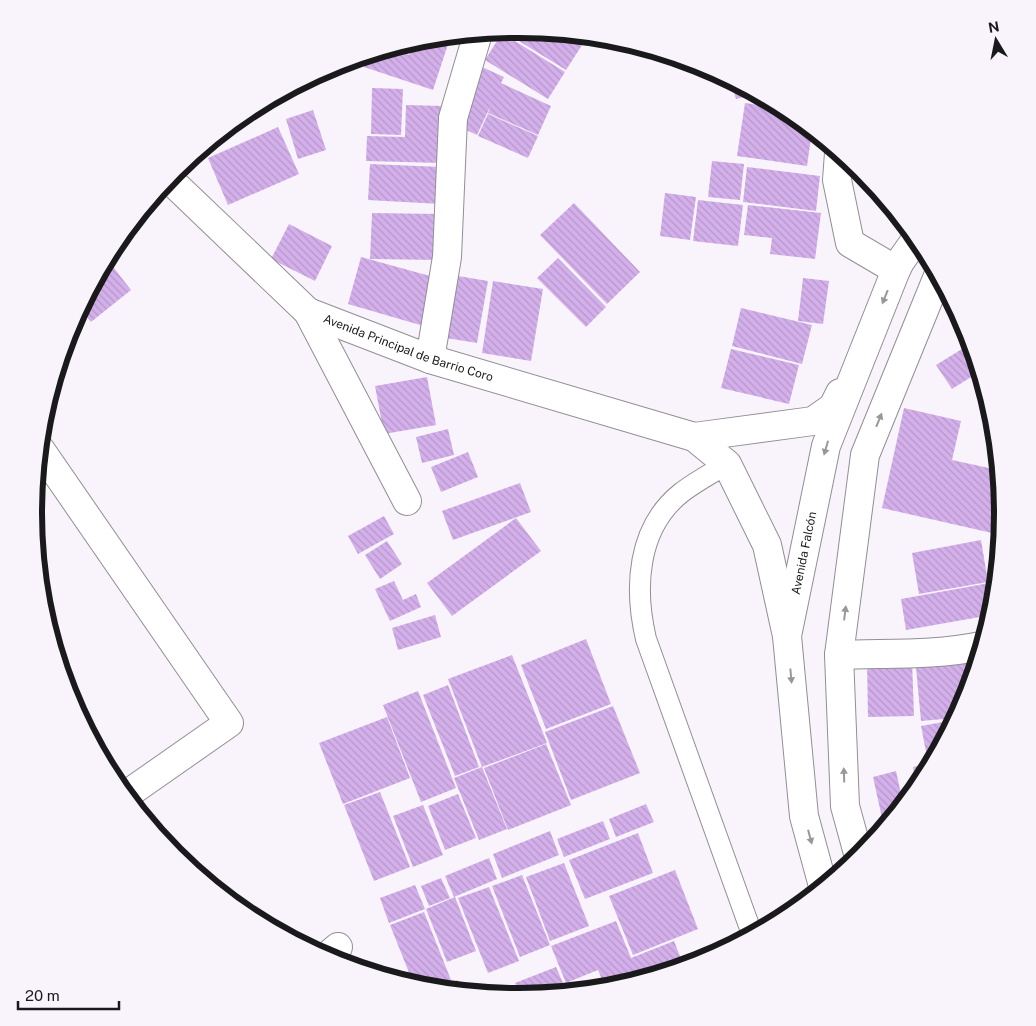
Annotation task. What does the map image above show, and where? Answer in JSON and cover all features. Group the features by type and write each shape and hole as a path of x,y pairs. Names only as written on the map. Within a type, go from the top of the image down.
{"street":[{"path":"430,359 447,257 453,118 476,40"},
{"path":"838,162 837,180 850,242 896,270"},
{"name":"Avenida Principal de Barrio Coro","path":"175,185 308,312 430,359 694,437"},
{"name":"Avenida Falcón","path":"821,879 804,816 787,636 826,446 896,270 911,246"},
{"path":"856,847 845,806 839,655 865,455 935,284"},
{"path":"308,312 407,501"},
{"path":"694,437 813,421 833,407 864,350"},
{"path":"694,437 727,464 767,545 787,636"},
{"path":"46,458 229,723 133,790"},
{"path":"839,655 953,651 974,647"}],"lane":[{"path":"727,464 681,494 668,506 658,520 649,536 644,554 640,573 639,594 646,639 750,928"}],"building":[{"path":"510,38 565,72 548,99 485,60 498,39"},
{"path":"514,38 584,43 566,70"},
{"path":"448,43 433,90 364,67 365,63 395,54 401,53 409,55 411,50"},
{"path":"482,67 504,77 501,83 551,106 538,135 488,113 491,105 477,135 455,125"},
{"path":"372,88 403,89 401,135 371,134"},
{"path":"733,90 747,96 736,99"},
{"path":"745,103 763,106 811,139 807,166 737,156"},
{"path":"406,105 443,106 441,163 366,161 367,136 405,137"},
{"path":"313,110 326,150 298,159 286,119"},
{"path":"488,114 538,136 528,158 478,136"},
{"path":"278,127 299,174 228,205 208,158"},
{"path":"712,161 744,164 740,200 708,197"},
{"path":"370,164 442,167 440,204 368,200"},
{"path":"747,167 820,176 816,211 743,202"},
{"path":"665,193 696,197 690,240 660,236"},
{"path":"698,200 743,205 738,246 693,241"},
{"path":"574,203 640,272 607,304 540,235"},
{"path":"748,205 821,213 815,259 770,254 772,238 744,235"},
{"path":"372,213 440,214 439,260 370,259"},
{"path":"289,224 332,246 315,281 271,259"},
{"path":"361,257 441,279 427,327 348,304"},
{"path":"558,258 606,307 586,327 537,278"},
{"path":"112,266 131,290 91,322 86,316"},
{"path":"452,275 488,281 477,343 440,337"},
{"path":"803,278 829,281 823,324 798,321"},
{"path":"493,281 543,289 531,361 482,353"},
{"path":"741,308 812,325 802,364 732,346"},
{"path":"963,348 973,376 952,389 936,365"},
{"path":"731,349 799,365 789,404 721,388"},
{"path":"427,377 436,425 384,434 375,386"},
{"path":"904,408 961,421 952,460 991,468 994,513 992,533 882,508"},
{"path":"448,429 454,455 422,463 416,437"},
{"path":"468,452 478,477 441,492 431,467"},
{"path":"520,483 531,512 453,540 442,511"},
{"path":"384,516 394,534 358,554 348,536"},
{"path":"516,518 541,551 452,616 427,583"},
{"path":"981,540 988,582 919,594 912,553"},
{"path":"387,541 402,564 380,579 365,555"},
{"path":"394,581 403,600 416,594 421,607 390,621 375,589"},
{"path":"988,583 982,617 906,630 901,599"},
{"path":"435,615 441,637 398,650 392,628"},
{"path":"586,639 611,704 546,729 521,665"},
{"path":"972,653 957,695 946,719 921,721 915,657"},
{"path":"512,655 547,743 482,767 448,679"},
{"path":"912,660 914,716 868,717 867,661"},
{"path":"448,685 479,767 455,776 423,695"},
{"path":"418,691 456,788 421,802 383,705"},
{"path":"613,706 640,773 571,800 545,732"},
{"path":"387,717 410,778 343,804 319,743"},
{"path":"945,722 927,756 921,726"},
{"path":"546,744 571,805 508,830 484,768"},
{"path":"921,765 915,775 913,767"},
{"path":"482,767 507,829 479,840 454,778"},
{"path":"896,771 901,794 882,818 873,777"},
{"path":"380,792 410,867 374,881 344,805"},
{"path":"458,794 476,838 445,850 428,806"},
{"path":"646,804 654,822 616,837 609,819"},
{"path":"423,805 443,855 413,867 393,816"},
{"path":"603,821 610,839 564,857 557,839"},
{"path":"550,831 559,855 502,878 493,854"},
{"path":"638,833 653,873 585,899 569,860"},
{"path":"489,858 497,879 454,897 445,876"},
{"path":"564,863 589,926 550,941 526,877"},
{"path":"675,870 698,929 633,955 609,896"},
{"path":"522,875 550,945 520,957 492,886"},
{"path":"441,878 450,898 429,906 421,886"},
{"path":"415,885 425,909 389,923 380,898"},
{"path":"489,887 519,961 488,973 458,898"},
{"path":"455,897 476,951 447,962 426,909"},
{"path":"424,912 451,980 446,982 410,976 390,925"},
{"path":"616,921 631,958 674,941 681,959 641,972 602,980 598,970 566,983 551,946"},
{"path":"556,967 564,986 517,988 515,983"},
{"path":"458,980 459,984 456,984 450,983"}]}
